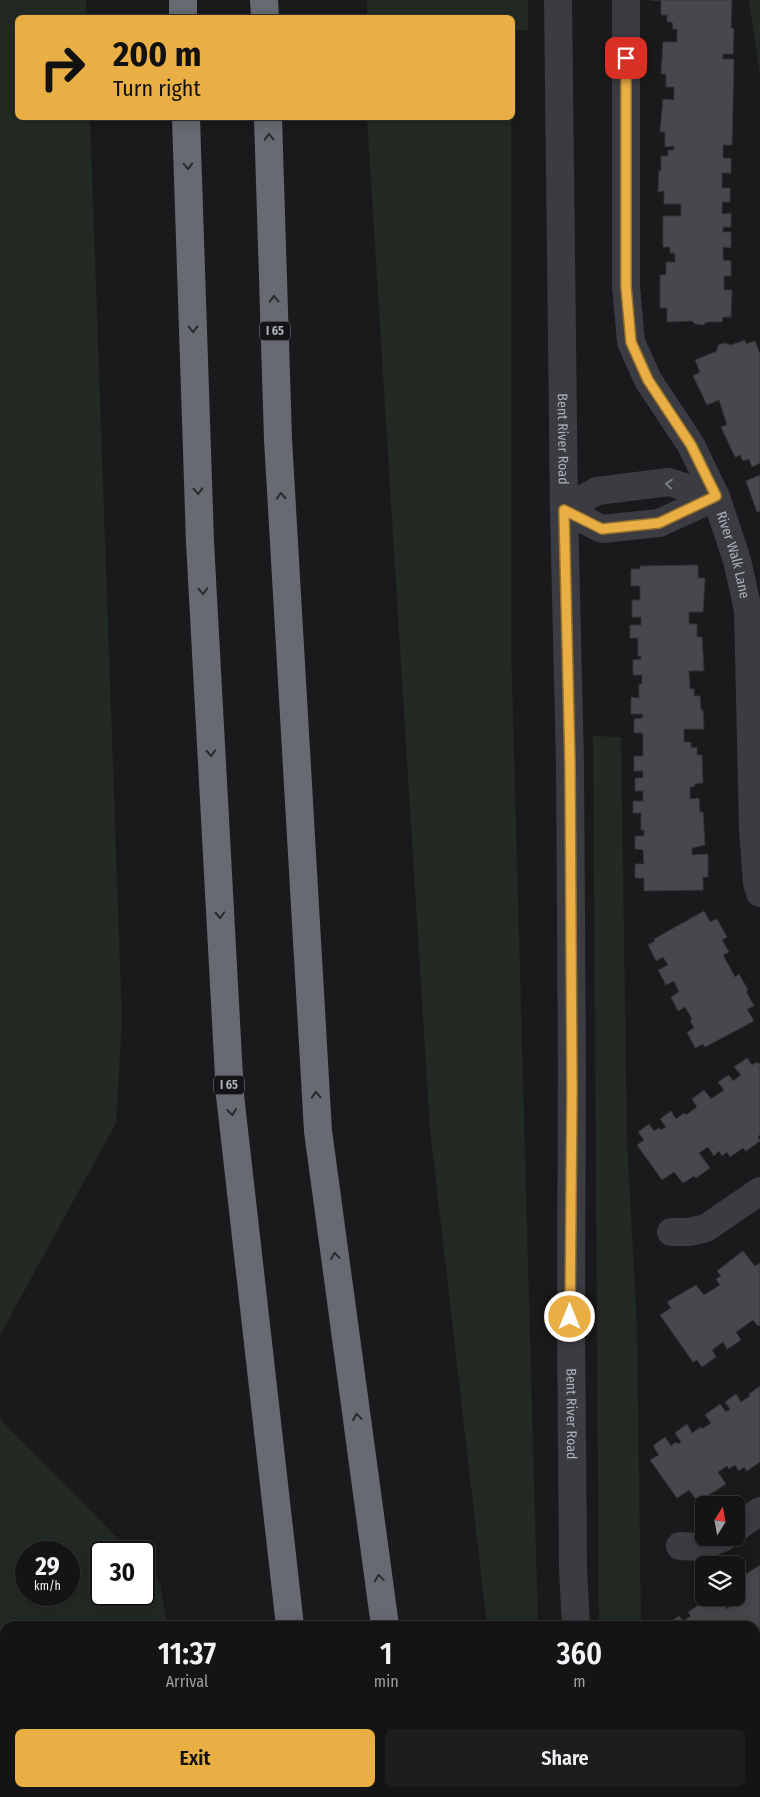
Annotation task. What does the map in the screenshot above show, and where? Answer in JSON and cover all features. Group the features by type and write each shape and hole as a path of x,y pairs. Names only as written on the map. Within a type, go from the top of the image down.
{"highway":[{"path":"183,0 183,15"},
{"path":"264,0 265,15"},
{"name":"I 65","path":"186,120 200,542 230,1095 289,1621"},
{"name":"I 65","path":"268,120 278,439 318,1131 384,1621"}],"street":[{"name":"Bent River Road","path":"558,0 564,510 570,764 572,1051 570,1317 573,1569 576,1621"},
{"name":"River Walk Lane","path":"626,0 626,287 631,342 648,380 691,445 716,496 737,560 748,610 752,829 757,882 760,893"},
{"path":"564,510 597,490 670,482 716,496"},
{"path":"564,510 602,529 659,523 716,496"},
{"path":"671,1232 689,1232 706,1228 760,1191"},
{"path":"745,1522 760,1511"},
{"path":"680,1546 695,1546"}],"shaded area":[{"path":"0,0 86,0 86,15 15,15 15,120 90,120 122,1021 116,1123 0,1335"},
{"path":"367,0 528,0 528,31 515,30 515,15 367,15"},
{"path":"749,0 760,0 760,75"},
{"path":"367,120 511,120 511,646 538,1621 486,1621 430,1129"},
{"path":"593,736 621,737 627,1141 637,1327 641,1621 599,1621"},
{"path":"0,1419 120,1541 90,1541 90,1606 155,1606 155,1577 160,1582 166,1621 0,1621"}],"building":[{"path":"661,0 732,0 731,28 734,29 733,54 723,54 723,59 734,59 732,145 723,145 723,158 731,158 731,173 722,173 722,188 730,188 730,202 722,202 722,214 731,213 731,227 723,227 723,232 731,232 731,248 723,247 723,260 731,261 731,276 724,276 724,290 732,290 731,317 723,317 722,322 707,322 703,325 695,324 692,321 667,322 667,308 660,308 660,275 666,275 666,262 675,262 675,253 670,253 670,247 663,247 663,216 681,216 681,204 664,204 664,191 658,192 661,156 668,156 668,150 674,150 674,146 665,147 665,132 660,132 663,99 674,100 674,87 666,87 666,74 661,74 663,42 677,42 677,29 673,29 672,22 667,22 667,15 661,15"},
{"path":"745,340 746,344 755,341 760,354 760,463 752,467 749,459 743,461 740,455 735,457 721,427 727,425 719,400 707,405 693,376 700,372 695,360 717,351 718,345 725,343 731,345"},
{"path":"760,475 760,511 757,512 746,481"},
{"path":"698,565 698,578 705,578 703,612 689,612 689,624 697,624 697,637 702,637 704,671 689,671 690,689 694,689 694,696 700,696 704,729 684,729 684,742 691,742 691,748 697,747 697,755 702,755 703,783 690,787 690,799 699,798 700,812 703,812 705,845 692,848 692,855 708,854 708,877 703,877 703,890 644,891 644,878 635,878 635,864 644,864 643,850 635,849 635,836 644,836 644,830 641,830 641,813 633,813 633,801 643,801 643,791 635,791 635,778 643,778 643,771 634,771 634,756 643,756 643,733 634,733 634,719 642,718 643,714 631,714 631,697 639,698 639,684 642,684 642,675 633,675 633,660 641,659 641,656 638,656 638,638 630,638 630,625 641,625 641,617 632,617 632,600 640,600 640,586 631,586 631,569 640,569 640,566"},
{"path":"704,911 710,922 717,919 727,937 722,940 729,952 723,955 735,977 739,974 748,990 746,991 754,1006 747,1009 754,1021 705,1047 703,1044 695,1048 687,1032 694,1028 690,1020 692,1019 685,1007 678,1011 671,997 679,992 674,981 666,985 658,970 668,965 663,957 656,961 648,945 655,941 654,939"},
{"path":"747,1058 752,1065 757,1062 758,1064 760,1063 760,1135 758,1136 760,1141 746,1151 743,1148 730,1157 727,1152 722,1156 719,1151 714,1156 708,1147 699,1153 710,1168 696,1178 694,1176 683,1183 674,1172 662,1180 637,1145 644,1140 638,1132 649,1124 654,1131 666,1127 660,1119 671,1111 676,1119 684,1113 686,1115 697,1107 692,1099 704,1090 711,1099 724,1090 718,1082 729,1075 733,1081 741,1075 734,1067"},
{"path":"743,1251 755,1266 760,1263 760,1325 758,1326 753,1320 736,1332 741,1340 727,1349 723,1342 712,1350 716,1357 702,1367 697,1360 693,1362 660,1315 671,1308 667,1302 696,1285 704,1295 720,1285 716,1279 721,1276 717,1271"},
{"path":"760,1386 760,1462 747,1471 744,1467 739,1471 735,1465 729,1469 727,1466 718,1472 726,1484 707,1496 695,1496 695,1498 689,1490 677,1498 650,1460 659,1455 653,1446 665,1437 671,1446 676,1442 678,1444 681,1442 675,1433 687,1424 692,1433 701,1427 702,1429 711,1423 705,1415 720,1404 726,1412 730,1409 725,1402 736,1394 741,1402 750,1396 749,1394"},
{"path":"760,1565 760,1621 688,1621 686,1619 691,1616 688,1612 697,1606 725,1606 727,1609 731,1606 745,1606 745,1575"},
{"path":"679,1616 683,1621 672,1621"}],"route":[{"path":"570,1317 572,1090 570,764 564,510 602,529 659,523 716,496 691,445 648,380 631,342 626,287 626,58"}]}
